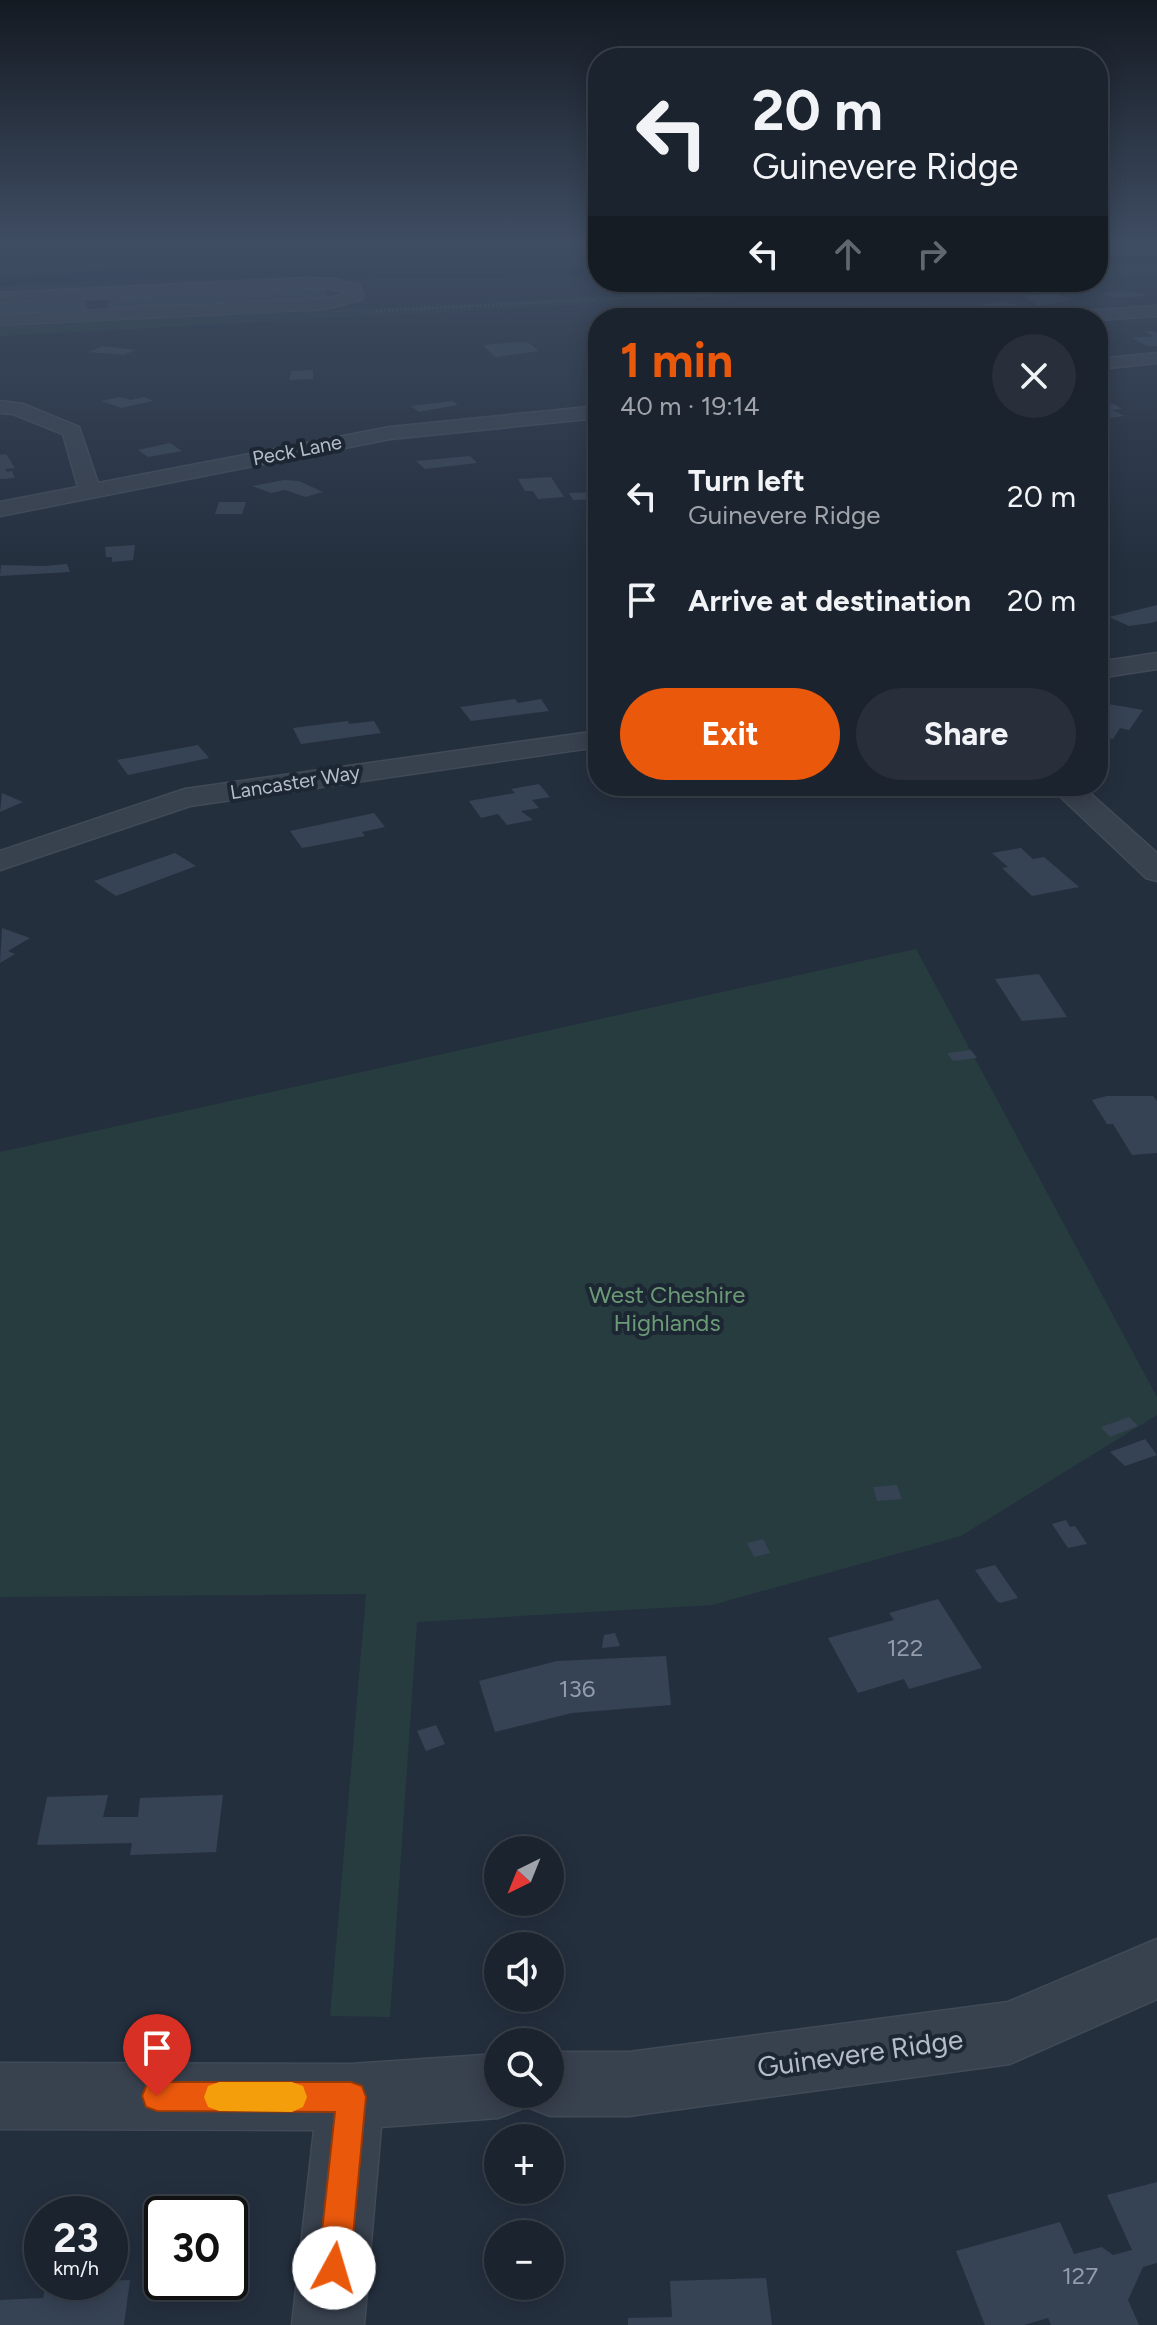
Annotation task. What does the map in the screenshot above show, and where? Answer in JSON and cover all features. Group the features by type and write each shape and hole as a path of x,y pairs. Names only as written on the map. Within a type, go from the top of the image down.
{"street":[{"path":"1108,363 1157,358"},
{"path":"0,407 16,408 72,431 89,489"},
{"name":"Peck Lane","path":"0,509 89,489 390,433 588,413"},
{"path":"1108,668 1157,661"},
{"name":"Lancaster Way","path":"0,861 185,798 588,740"},
{"path":"1076,796 1123,836 1157,871"},
{"name":"Guinevere Ridge","path":"564,2084 629,2084 1010,2033 1157,1968"},
{"path":"0,2096 351,2097 484,2087"},
{"path":"328,2325 351,2097"}],"green space":[{"name":"West Cheshire Highlands","path":"916,949 1157,1397 1157,1415 961,1536 712,1605 417,1622 390,2017 330,2016 366,1594 0,1597 0,1152"}],"building":[{"path":"92,350 135,350 124,355 88,352"},
{"path":"488,350 539,351 495,357"},
{"path":"313,370 313,379 289,380 291,371"},
{"path":"119,397 131,400 144,397 153,401 121,408 101,401"},
{"path":"452,401 458,405 419,412 411,406"},
{"path":"1114,404 1122,409 1112,410 1125,416 1108,418 1108,405"},
{"path":"170,443 182,451 148,457 138,450"},
{"path":"6,454 15,468 5,469 12,471 15,478 0,479 0,455"},
{"path":"470,456 477,463 425,469 416,461"},
{"path":"551,477 564,497 538,499 533,491 525,491 518,479"},
{"path":"284,480 299,481 323,492 305,497 285,490 271,493 252,486"},
{"path":"588,492 588,499 573,500 569,493"},
{"path":"219,502 246,502 242,514 215,514"},
{"path":"135,545 133,560 112,562 112,557 106,557 105,547"},
{"path":"67,564 70,572 0,576 1,565"},
{"path":"1157,605 1157,621 1151,623 1129,626 1109,617"},
{"path":"515,699 518,703 541,699 549,711 471,721 460,707"},
{"path":"1108,704 1143,710 1129,730 1120,728 1113,739 1108,738"},
{"path":"348,721 349,724 374,721 381,733 301,744 293,728"},
{"path":"198,745 209,758 128,775 117,760"},
{"path":"539,784 550,797 532,800 539,808 521,811 533,820 507,825 498,814 481,818 469,801 515,793 511,789"},
{"path":"2,793 23,802 0,812"},
{"path":"374,813 385,827 362,832 365,836 302,848 290,831"},
{"path":"1021,848 1033,859 1044,857 1079,887 1032,896 1002,868 1008,867 992,853"},
{"path":"175,853 196,866 116,896 94,881"},
{"path":"2,928 30,938 8,951 15,954 0,963"},
{"path":"1039,974 1067,1017 1022,1021 995,979"},
{"path":"971,1050 977,1058 953,1061 947,1053"},
{"path":"1107,1096 1153,1096 1157,1101 1157,1153 1132,1155 1113,1124 1107,1124 1092,1100"},
{"path":"1129,1417 1138,1426 1110,1437 1101,1427"},
{"path":"1145,1439 1157,1455 1125,1466 1110,1452"},
{"path":"897,1485 902,1499 877,1501 873,1487"},
{"path":"1066,1520 1070,1527 1075,1526 1087,1544 1068,1548 1052,1524"},
{"path":"763,1539 770,1553 754,1557 747,1543"},
{"path":"995,1565 1018,1598 1000,1603 975,1570"},
{"path":"938,1599 982,1668 909,1689 904,1679 858,1693 828,1638 894,1620 889,1613"},
{"path":"615,1633 620,1646 602,1648 604,1635"},
{"path":"666,1656 671,1705 572,1713 495,1732 479,1681 557,1661"},
{"path":"436,1725 445,1744 426,1751 417,1731"},
{"path":"108,1795 103,1817 138,1817 140,1798 223,1795 216,1852 130,1855 132,1843 37,1845 47,1797"},
{"path":"1157,2182 1157,2263 1143,2267 1128,2300 1139,2325 1051,2325 1048,2318 1024,2325 985,2325 956,2251 1060,2222 1074,2254 1102,2247 1113,2255 1132,2250 1107,2195"},
{"path":"766,2278 772,2325 628,2325 628,2318 672,2317 670,2281"},
{"path":"0,2300 127,2300 124,2325 0,2325"}],"slow traffic":[{"path":"219,2097 292,2097"}],"route":[{"path":"157,2096 351,2097 334,2268"}]}
